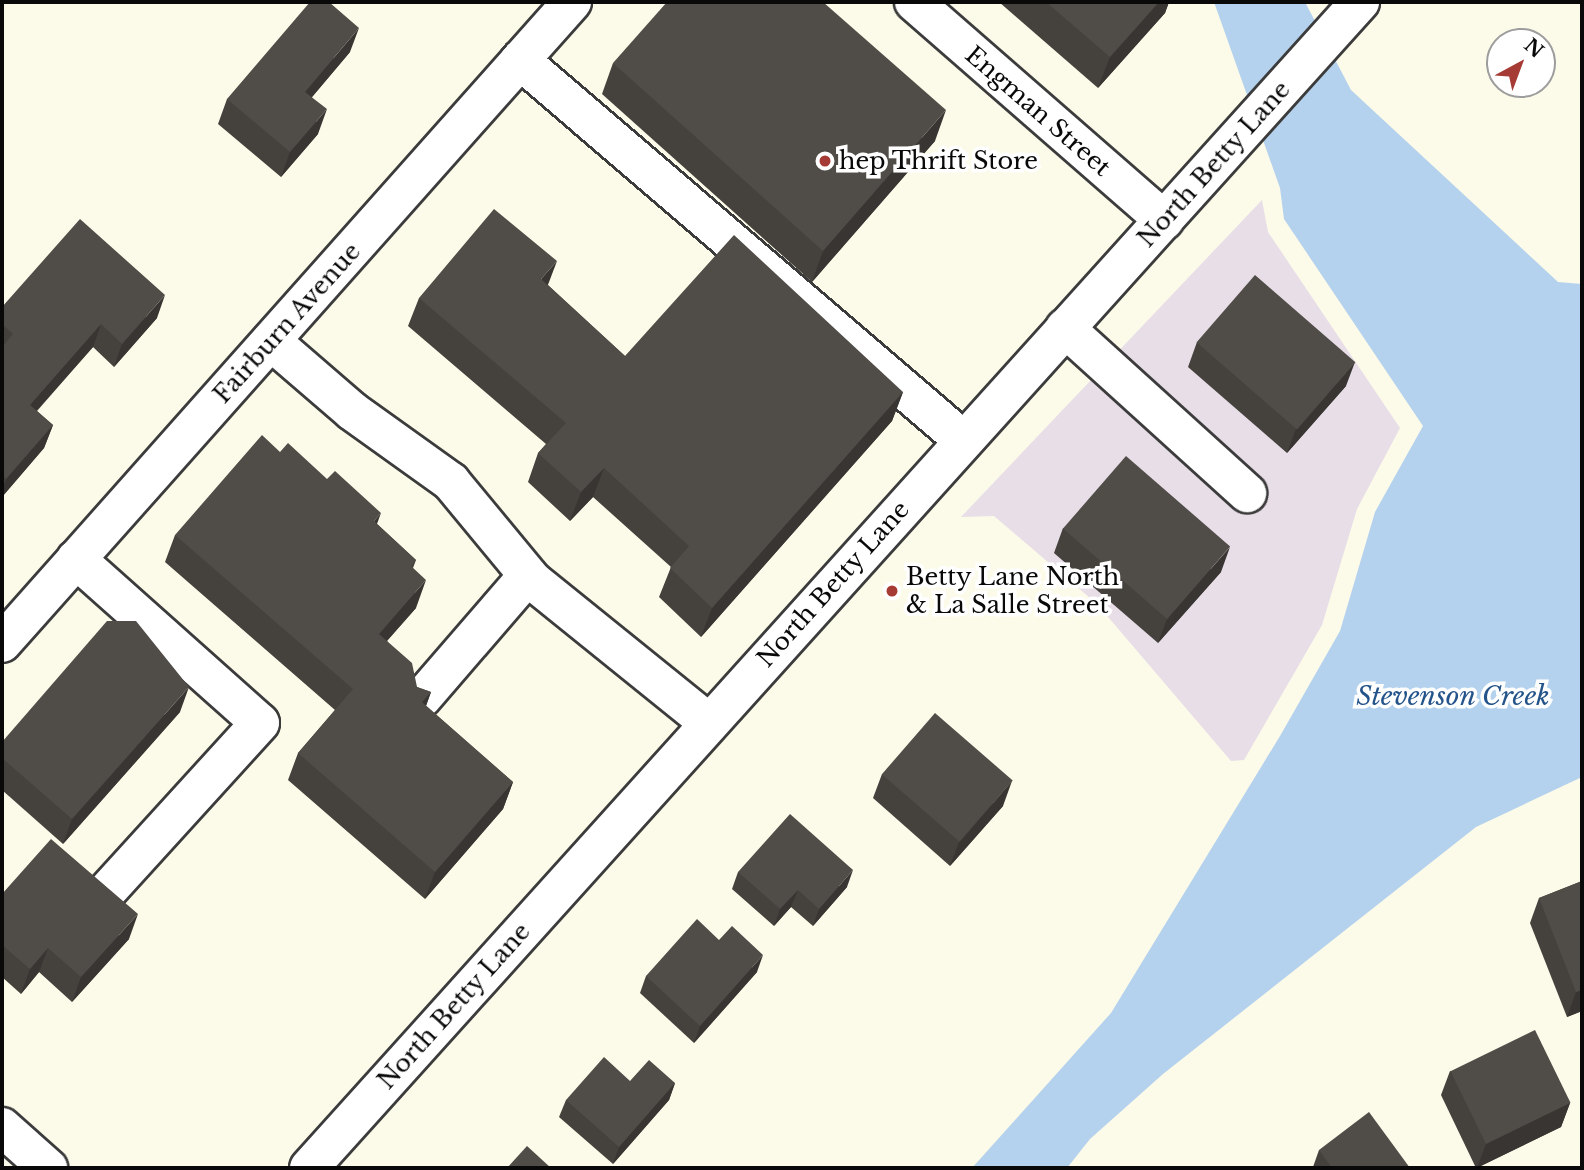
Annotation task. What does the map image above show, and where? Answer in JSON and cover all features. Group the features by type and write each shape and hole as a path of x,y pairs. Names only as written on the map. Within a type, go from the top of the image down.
{"street":[{"name":"Fairburn Avenue","path":"2,643 572,2"},
{"name":"Engman Street","path":"914,2 1164,220"},
{"name":"North Betty Lane","path":"309,1168 708,722 1360,2"},
{"path":"520,60 963,440"},
{"path":"1065,328 1247,493"},
{"path":"271,341 352,411 451,482 528,575 708,722"},
{"path":"76,559 260,723 108,890"},
{"path":"422,698 528,575"},
{"path":"2,1127 48,1168"}],"shaded area":[{"path":"1262,200 1268,232 1400,428 1357,509 1322,625 1244,760 1231,761 1097,604 994,516 961,517"}],"water":[{"name":"Stevenson Creek","path":"1214,2 1305,2 1351,90 1558,282 1582,284 1582,777 1476,827 1163,1074 1090,1139 1067,1168 972,1168 1111,1013 1280,736 1340,631 1375,512 1423,426 1284,219 1280,188"}],"building":[{"path":"310,2 329,2 359,28 305,92 327,109 290,152 227,99"},
{"path":"667,2 823,2 946,110 823,251 613,63"},
{"path":"1046,2 1159,2 1110,57"},
{"path":"494,209 557,261 541,279 625,356 734,235 903,392 712,608 670,568 689,546 604,468 581,492 538,453 566,423 419,298"},
{"path":"80,219 165,295 122,344 101,324 30,405 53,425 6,479 2,475 2,347 13,334 2,324 2,307"},
{"path":"1255,275 1355,362 1297,429 1197,342"},
{"path":"262,435 280,452 288,443 327,479 335,471 381,513 374,521 416,560 411,566 426,580 379,634 412,663 417,687 431,692 422,702 513,782 435,872 298,753 353,689 175,535"},
{"path":"1126,456 1230,547 1167,619 1063,528"},
{"path":"107,621 136,621 189,687 72,819 2,758 2,742"},
{"path":"935,713 1013,781 960,842 882,774"},
{"path":"790,814 853,870 819,909 798,890 780,909 738,872"},
{"path":"51,839 138,914 81,977 48,948 30,969 2,945 2,894"},
{"path":"1582,881 1582,990 1576,992 1539,898"},
{"path":"697,919 719,940 732,926 763,955 700,1026 646,976"},
{"path":"1535,1030 1571,1103 1486,1144 1451,1071"},
{"path":"604,1057 630,1081 649,1060 675,1083 619,1147 566,1100"},
{"path":"1369,1112 1410,1168 1332,1168 1319,1150"},
{"path":"527,1146 551,1168 507,1168"}],"place":[{"name":"hep Thrift Store","path":"825,161"},
{"name":"Betty Lane North & La Salle Street","path":"892,591"}]}
